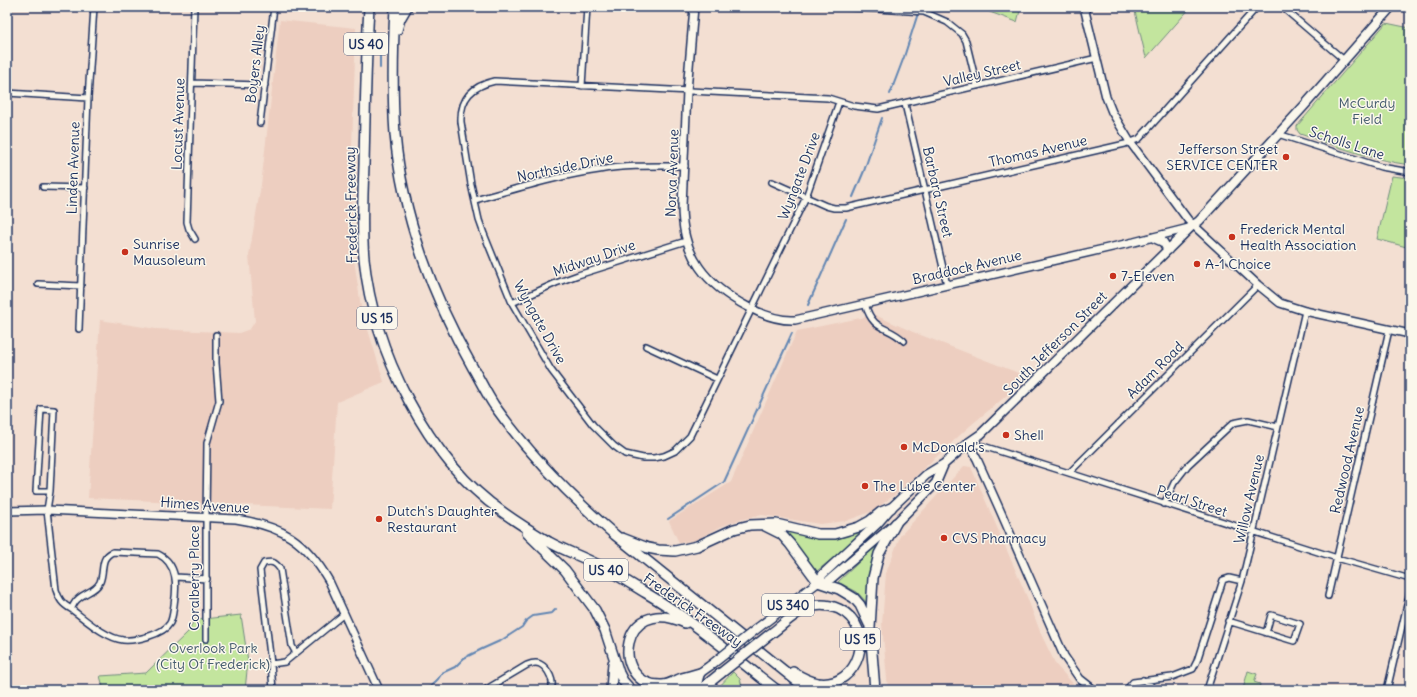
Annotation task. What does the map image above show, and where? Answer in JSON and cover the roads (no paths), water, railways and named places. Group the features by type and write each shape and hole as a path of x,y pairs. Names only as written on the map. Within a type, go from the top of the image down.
{"highway":[{"name":"US 40","path":"364,7 366,24 365,82"},
{"name":"Frederick Freeway","path":"368,7 362,223 364,258 371,297 385,346 401,386 423,426 462,476 478,493 503,513 550,542 600,566 649,594 706,633 777,690"},
{"name":"Frederick Freeway","path":"395,7 393,88 395,134 401,172 413,222 440,302 457,339 498,410 521,440 585,510 808,690"},
{"path":"394,41 400,20 407,7"},
{"path":"615,535 648,548 658,550 675,550 697,546 741,527 760,524 776,524 818,534 835,534 859,527 870,521 881,512 890,508"},
{"name":"US 15","path":"503,513 538,543 565,570 595,610 605,630 612,653 613,663 611,690"},
{"path":"875,690 870,628 871,591 879,554 896,523"},
{"path":"760,524 781,534 812,572 818,582 839,589 854,598 864,612 870,628"},
{"name":"US 15","path":"700,690 804,609 821,605 834,607 846,614 855,624 860,636 860,649 854,666 844,676 832,682 819,683 806,679 774,663"},
{"path":"700,673 662,685 648,682 641,678 629,661 629,639 637,626 650,618 664,616 676,619 706,633"},
{"path":"612,653 623,681 631,690"}],"main road":[{"name":"South Jefferson Street","path":"690,690 697,684 700,673 818,582 823,574 878,523 890,508 926,475 944,464 981,434 1191,227 1199,221 1391,7"},
{"path":"1154,238 1163,242 1168,250"},
{"name":"South Jefferson Street","path":"818,582 827,582 896,523 936,483 944,464"},
{"name":"US 340","path":"676,690 700,673"}],"street":[{"name":"Linden Avenue","path":"79,329 88,98 94,7"},
{"name":"Locust Avenue","path":"194,7 187,222 195,239"},
{"name":"Boyers Alley","path":"260,123 274,7"},
{"path":"582,86 587,7"},
{"name":"Norva Avenue","path":"694,7 682,216 686,240 701,269 715,286 752,310"},
{"path":"846,7 924,12 939,17 955,26 966,41 977,86"},
{"path":"1084,7 1109,104 1130,142 1188,220 1191,227 1280,303 1304,311 1410,334"},
{"name":"Thomas Avenue","path":"772,182 826,206 846,208 1139,139 1257,7"},
{"path":"1282,7 1344,60"},
{"name":"Valley Street","path":"872,110 905,104 1096,58"},
{"name":"Wyngate Drive","path":"839,102 806,197 690,436 675,451 664,456 654,458 634,457 625,454 614,446 594,425 551,370 512,303 484,234 465,153 461,113 463,105 472,91 478,86 495,81 828,98 872,110"},
{"path":"192,83 265,85"},
{"path":"7,93 88,98"},
{"name":"Barbara Street","path":"905,104 947,285"},
{"name":"Scholls Lane","path":"1278,134 1381,167 1410,172"},
{"name":"Northside Drive","path":"475,200 569,175 631,167 685,166"},
{"path":"43,187 85,188"},
{"name":"Braddock Avenue","path":"752,310 776,319 787,321 795,320 1154,238 1191,227"},
{"name":"Midway Drive","path":"512,303 578,275 686,240"},
{"path":"38,284 81,286"},
{"name":"Adam Road","path":"1068,473 1258,285"},
{"path":"865,304 872,321 904,341"},
{"name":"Willow Avenue","path":"1207,690 1242,581 1304,311"},
{"name":"Redwood Avenue","path":"1328,596 1389,330"},
{"name":"Coralberry Place","path":"206,639 207,443 219,401 216,363 216,335"},
{"path":"646,346 717,379"},
{"path":"50,491 36,491 41,410 54,410 50,491 48,510 56,590 64,605 94,627 108,635 122,640 147,636 166,628 173,613 176,577 168,561 158,554 113,552 108,554 104,559 100,583 91,591 78,598 71,609"},
{"path":"1164,504 1174,483 1188,465 1234,424 1248,420 1278,427"},
{"path":"968,443 977,459 1064,656 1080,679 1094,690"},
{"name":"Pearl Street","path":"968,443 986,447 1253,533 1410,579"},
{"name":"Himes Avenue","path":"7,511 48,510 236,519 257,522 272,527 286,534 310,553 319,564 329,581 379,690"},
{"path":"273,690 272,664 260,570 264,563 270,561 276,563 280,569 292,646 296,654"},
{"path":"176,577 207,579"},
{"path":"1127,689 1133,682 1172,677 1193,669 1197,661 1223,580 1229,578 1242,581"},
{"path":"1387,690 1410,592"},
{"path":"272,664 285,662 344,614"},
{"path":"1228,621 1294,641 1300,624 1271,616 1266,632"},
{"path":"485,690 527,665 534,663 540,664 544,667 553,683 553,687 550,690"},
{"path":"1143,680 1157,690"}],"waterway":[{"path":"890,94 920,7"},
{"path":"380,55 380,68"},
{"path":"853,197 864,171 882,118"},
{"path":"808,305 846,219"},
{"path":"668,519 724,482 792,333"},
{"path":"427,690 442,673 455,667 464,658 502,640 522,627 526,621 533,616 552,613 556,609"}],"place":[{"name":"Jefferson Street SERVICE CENTER","path":"1286,157"},
{"name":"Frederick Mental Health Association","path":"1232,237"},
{"name":"Sunrise Mausoleum","path":"125,252"},
{"name":"A-1 Choice","path":"1197,264"},
{"name":"7-Eleven","path":"1113,276"},
{"name":"Shell","path":"1006,435"},
{"name":"McDonald's","path":"904,447"},
{"name":"The Lube Center","path":"865,486"},
{"name":"Dutch's Daughter Restaurant","path":"379,519"},
{"name":"CVS Pharmacy","path":"944,538"}],"park label":[{"name":"McCurdy Field","path":"1367,112"},
{"name":"Overlook Park (City Of Frederick)","path":"213,656"}]}
